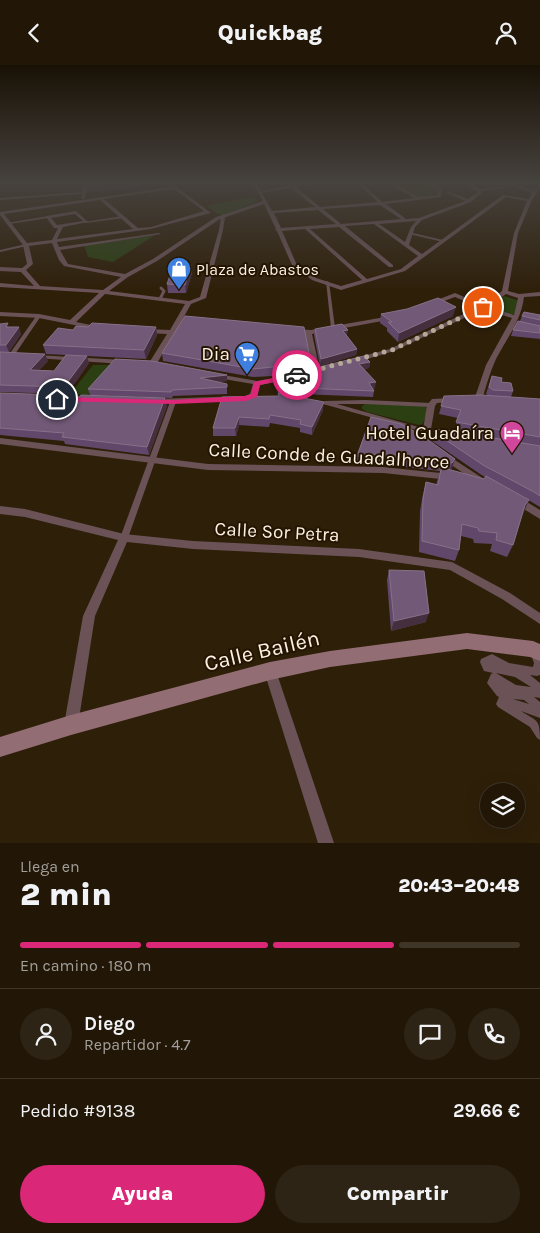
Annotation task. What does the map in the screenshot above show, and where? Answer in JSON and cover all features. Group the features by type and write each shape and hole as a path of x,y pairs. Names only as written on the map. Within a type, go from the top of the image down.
{"main road":[{"name":"Calle Bailén","path":"0,747 71,725 270,671 330,659 467,641 537,651"}],"street":[{"path":"0,269 23,270 30,264 26,245 5,218"},
{"path":"9,223 40,218"},
{"path":"49,218 56,227 61,227 113,218"},
{"path":"82,218 86,222"},
{"path":"125,218 137,229"},
{"path":"0,251 26,245 151,228 185,218"},
{"path":"71,323 104,292 126,276 155,260 219,218"},
{"path":"0,285 161,297 189,303 203,298 221,230 221,218"},
{"path":"273,218 294,264 314,279 341,287 403,270 473,218"},
{"path":"331,218 391,266"},
{"path":"349,362 392,350 483,307 505,292 516,233 522,218"},
{"path":"277,230 420,219"},
{"path":"406,245 410,233 420,219"},
{"path":"374,222 421,257"},
{"path":"54,241 61,227"},
{"path":"306,228 365,280"},
{"path":"410,233 442,241"},
{"path":"58,249 159,234"},
{"path":"54,241 66,265 126,276"},
{"path":"23,270 38,287"},
{"path":"327,282 333,328"},
{"path":"505,292 520,297 540,295"},
{"path":"420,309 455,295 515,320 522,325"},
{"path":"315,402 431,405 435,401 474,400 491,361 515,320 520,307 520,297"},
{"path":"153,363 173,332 184,319 189,303"},
{"path":"0,314 39,316 103,328"},
{"path":"288,331 308,332 403,315"},
{"path":"11,356 39,316"},
{"path":"137,330 173,332"},
{"path":"306,373 319,370 308,332"},
{"path":"0,355 20,356"},
{"path":"30,357 134,363"},
{"path":"144,363 163,365"},
{"path":"202,373 257,383 297,375"},
{"path":"149,401 246,399 258,396 257,383"},
{"path":"71,725 89,615 124,538 173,402"},
{"path":"325,403 432,432"},
{"path":"431,405 432,432 425,442 494,488"},
{"name":"Calle Conde de Guadalhorce","path":"0,441 208,467 382,470 478,479"},
{"path":"510,496 540,515"},
{"name":"Calle Sor Petra","path":"0,510 25,513 124,538 192,545 359,553 452,565 506,596 540,619"},
{"path":"537,651 537,672 508,667 492,658 484,662 486,668 519,673 540,689"},
{"path":"270,671 326,843"},
{"path":"540,693 515,689 494,677 492,683 500,693 526,696 540,708"},
{"path":"540,713 502,700 501,704 533,724 540,735"}],"lane":[{"path":"159,289 161,297"}],"green space":[{"path":"155,235 113,262 88,257 84,245"},
{"path":"504,296 520,302 515,314 508,314 489,305"},
{"path":"93,365 112,365 88,395 70,394"},
{"path":"367,403 424,406 428,409 423,424 419,425 367,412 362,409 362,406"}],"building":[{"path":"174,264 191,265 185,285 167,284"},
{"path":"438,298 456,307 399,333 388,322 392,322 381,314 407,309"},
{"path":"524,312 540,315 540,320 522,316"},
{"path":"185,316 304,327 310,359 253,369 162,353"},
{"path":"518,321 540,326 540,333 513,330"},
{"path":"8,323 6,327 19,327 6,345 0,345 0,324"},
{"path":"92,323 156,327 144,350 43,345 58,328 73,330 76,326 88,327"},
{"path":"342,324 348,330 343,331 357,349 321,359 315,329"},
{"path":"0,352 45,354 30,370 54,371 66,355 87,356 64,387 0,385"},
{"path":"364,356 370,362 359,364 376,382 369,383 374,391 278,387 275,378"},
{"path":"115,359 152,361 227,375 200,378 227,384 227,387 172,390 171,392 88,389"},
{"path":"492,376 502,378 501,382 511,383 513,391 493,390 489,387"},
{"path":"0,393 59,395 58,397 79,397 81,395 165,398 147,447 62,437 64,433 0,428"},
{"path":"278,393 324,402 312,427 300,424 301,420 270,415 269,419 239,417 235,428 213,428 222,397 279,396"},
{"path":"481,395 540,399 540,437 456,422 461,410 441,406 444,396"},
{"path":"371,417 401,424 423,436 455,459 452,463 375,454 373,456 357,456"},
{"path":"435,429 540,446 540,496 483,465 434,432"},
{"path":"441,469 484,479 486,476 529,500 525,505 513,545 496,540 497,533 479,531 478,528 462,524 459,550 422,541 423,499 426,482 438,485"},
{"path":"389,570 424,571 429,613 394,621"}],"way so far":[{"path":"297,375 392,350 483,307"}],"place":[{"name":"Plaza de Abastos","path":"179,290"},
{"name":"Dia","path":"247,375"},
{"name":"Hotel Guadaíra","path":"512,454"}],"route":[{"path":"57,399 173,402 246,399 254,395 257,383 297,375"}]}
